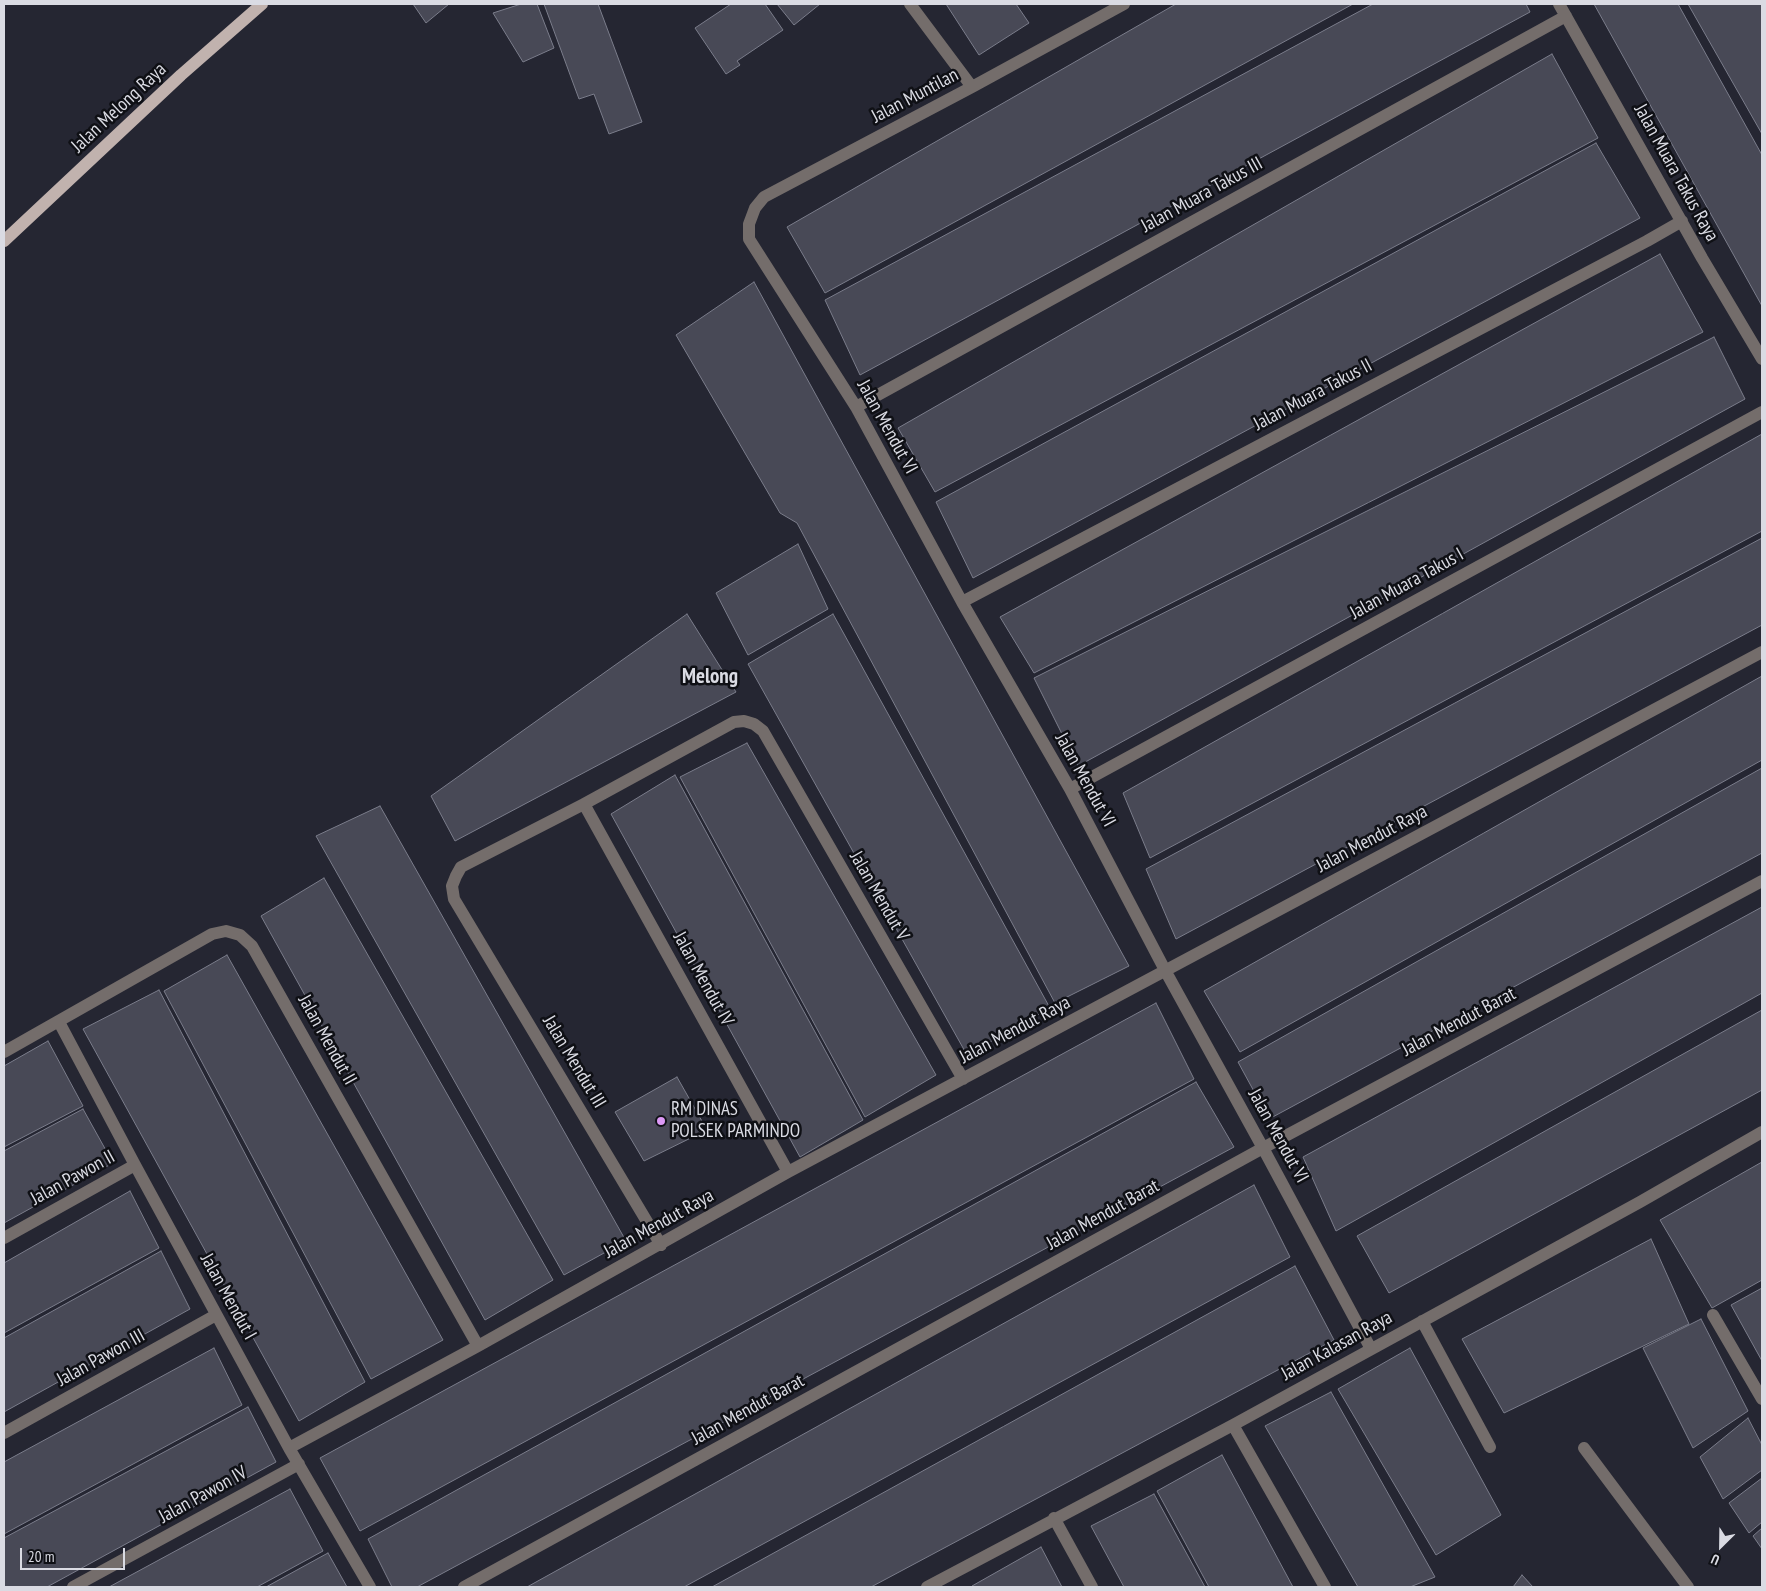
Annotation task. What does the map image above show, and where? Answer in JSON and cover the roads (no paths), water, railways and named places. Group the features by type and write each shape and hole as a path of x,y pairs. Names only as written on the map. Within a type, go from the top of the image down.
{"main road":[{"name":"Jalan Melong Raya","path":"4,241 181,75 262,4"}],"street":[{"path":"910,4 972,87"},
{"name":"Jalan Muntilan","path":"749,239 749,224 754,208 764,197 1124,4"},
{"name":"Jalan Muara Takus Raya","path":"1559,4 1762,359"},
{"name":"Jalan Muara Takus III","path":"856,407 1566,16"},
{"name":"Jalan Muara Takus II","path":"962,602 1682,221"},
{"name":"Jalan Mendut VI","path":"749,239 856,407 962,602 1070,789 1166,972 1263,1148 1370,1349"},
{"name":"Jalan Muara Takus I","path":"1070,789 1762,412"},
{"name":"Jalan Mendut Raya","path":"289,1448 478,1346 788,1172 1166,972 1762,652"},
{"name":"Jalan Mendut V","path":"584,804 734,722 744,721 754,724 763,731 963,1079"},
{"name":"Jalan Mendut III","path":"584,804 461,867 452,886 454,899 661,1244"},
{"name":"Jalan Mendut IV","path":"584,804 788,1172"},
{"name":"Jalan Mendut Barat","path":"464,1587 1263,1148 1762,881"},
{"name":"Jalan Mendut II","path":"4,1052 212,934 226,931 240,935 252,946 478,1346"},
{"name":"Jalan Mendut I","path":"59,1022 135,1166 289,1448 370,1587"},
{"name":"Jalan Kalasan Raya","path":"927,1587 1054,1518 1233,1425 1640,1202 1762,1132"},
{"name":"Jalan Pawon II","path":"4,1238 135,1166"},
{"name":"Jalan Pawon III","path":"4,1433 216,1314"},
{"path":"1713,1315 1762,1399"},
{"path":"1422,1321 1490,1447"},
{"path":"1233,1425 1325,1587"},
{"path":"1584,1448 1688,1587"},
{"name":"Jalan Pawon IV","path":"73,1587 299,1464"},
{"path":"1054,1518 1092,1587"}],"place":[{"name":"RM DINAS POLSEK PARMINDO","path":"661,1121"}],"district":[{"name":"Melong","path":"710,677"}]}
